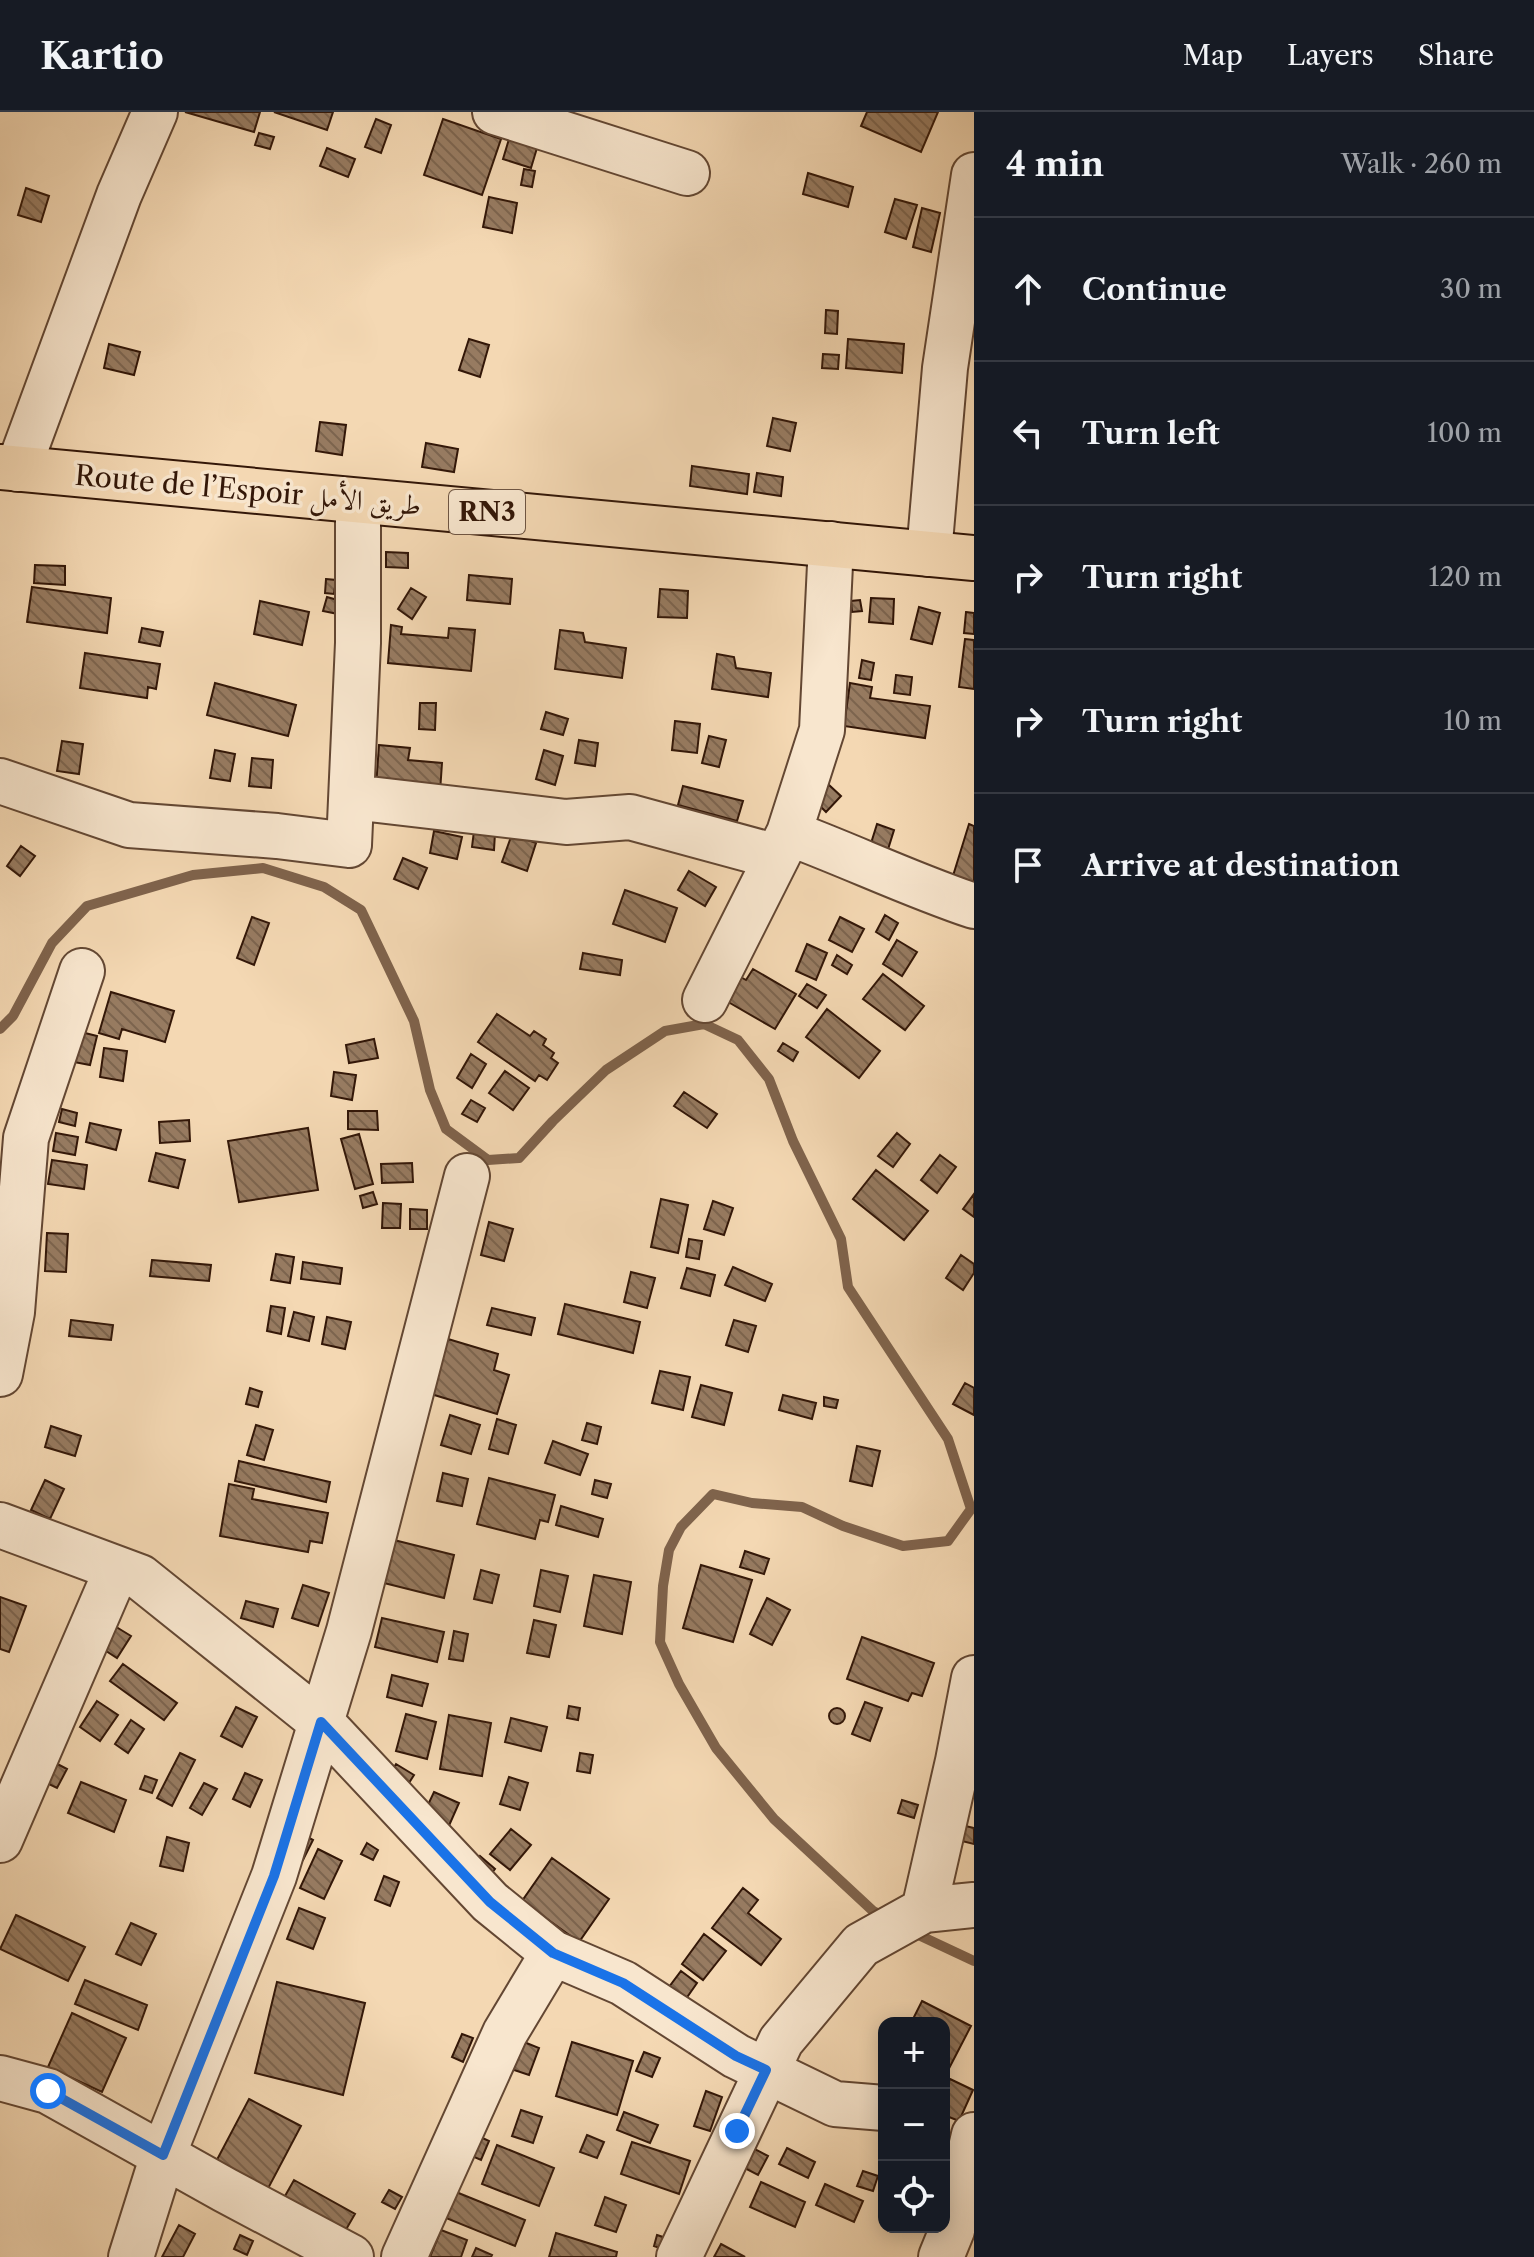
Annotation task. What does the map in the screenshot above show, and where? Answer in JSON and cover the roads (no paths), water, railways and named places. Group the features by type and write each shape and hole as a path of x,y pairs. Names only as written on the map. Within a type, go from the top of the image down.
{"highway":[{"name":"Route de l’Espoir طريق الأمل","path":"9,468 974,558"}],"street":[{"path":"9,468 155,112"},
{"path":"495,112 687,173"},
{"path":"929,554 945,368 974,175"},
{"path":"0,781 129,825 277,836 349,845 358,643 358,501"},
{"path":"705,1000 783,845 822,730 831,544"},
{"path":"352,797 566,822 630,817 853,857 931,892 974,906"},
{"path":"0,1374 12,1312 26,1138 82,971"},
{"path":"131,2257 163,2155 274,1876 349,1631 467,1176"},
{"path":"0,1525 140,1577 321,1722 490,1902 553,1953 623,1983 736,2056 835,2104 878,2108"},
{"path":"0,1840 117,1569"},
{"path":"924,1910 974,1678"},
{"path":"679,2257 781,2041 861,1945 924,1910 974,1905"},
{"path":"404,2257 505,2033 553,1953"},
{"path":"0,2078 48,2091 351,2257"},
{"path":"941,2257 952,2230 963,2136"}],"waterway":[{"path":"0,1029 13,1016 52,943 87,906 193,875 263,868 324,887 361,910 414,1021 430,1090 446,1129 488,1160 519,1158 606,1070 665,1031 704,1024 738,1040 769,1079 793,1141 841,1239 848,1287 948,1439 971,1509 948,1541 903,1546 843,1526 802,1507 752,1503 713,1494 681,1527 669,1550 663,1586 660,1642 679,1684 716,1748 774,1819 873,1911 886,1918"},
{"path":"910,1931 974,1961"}]}
